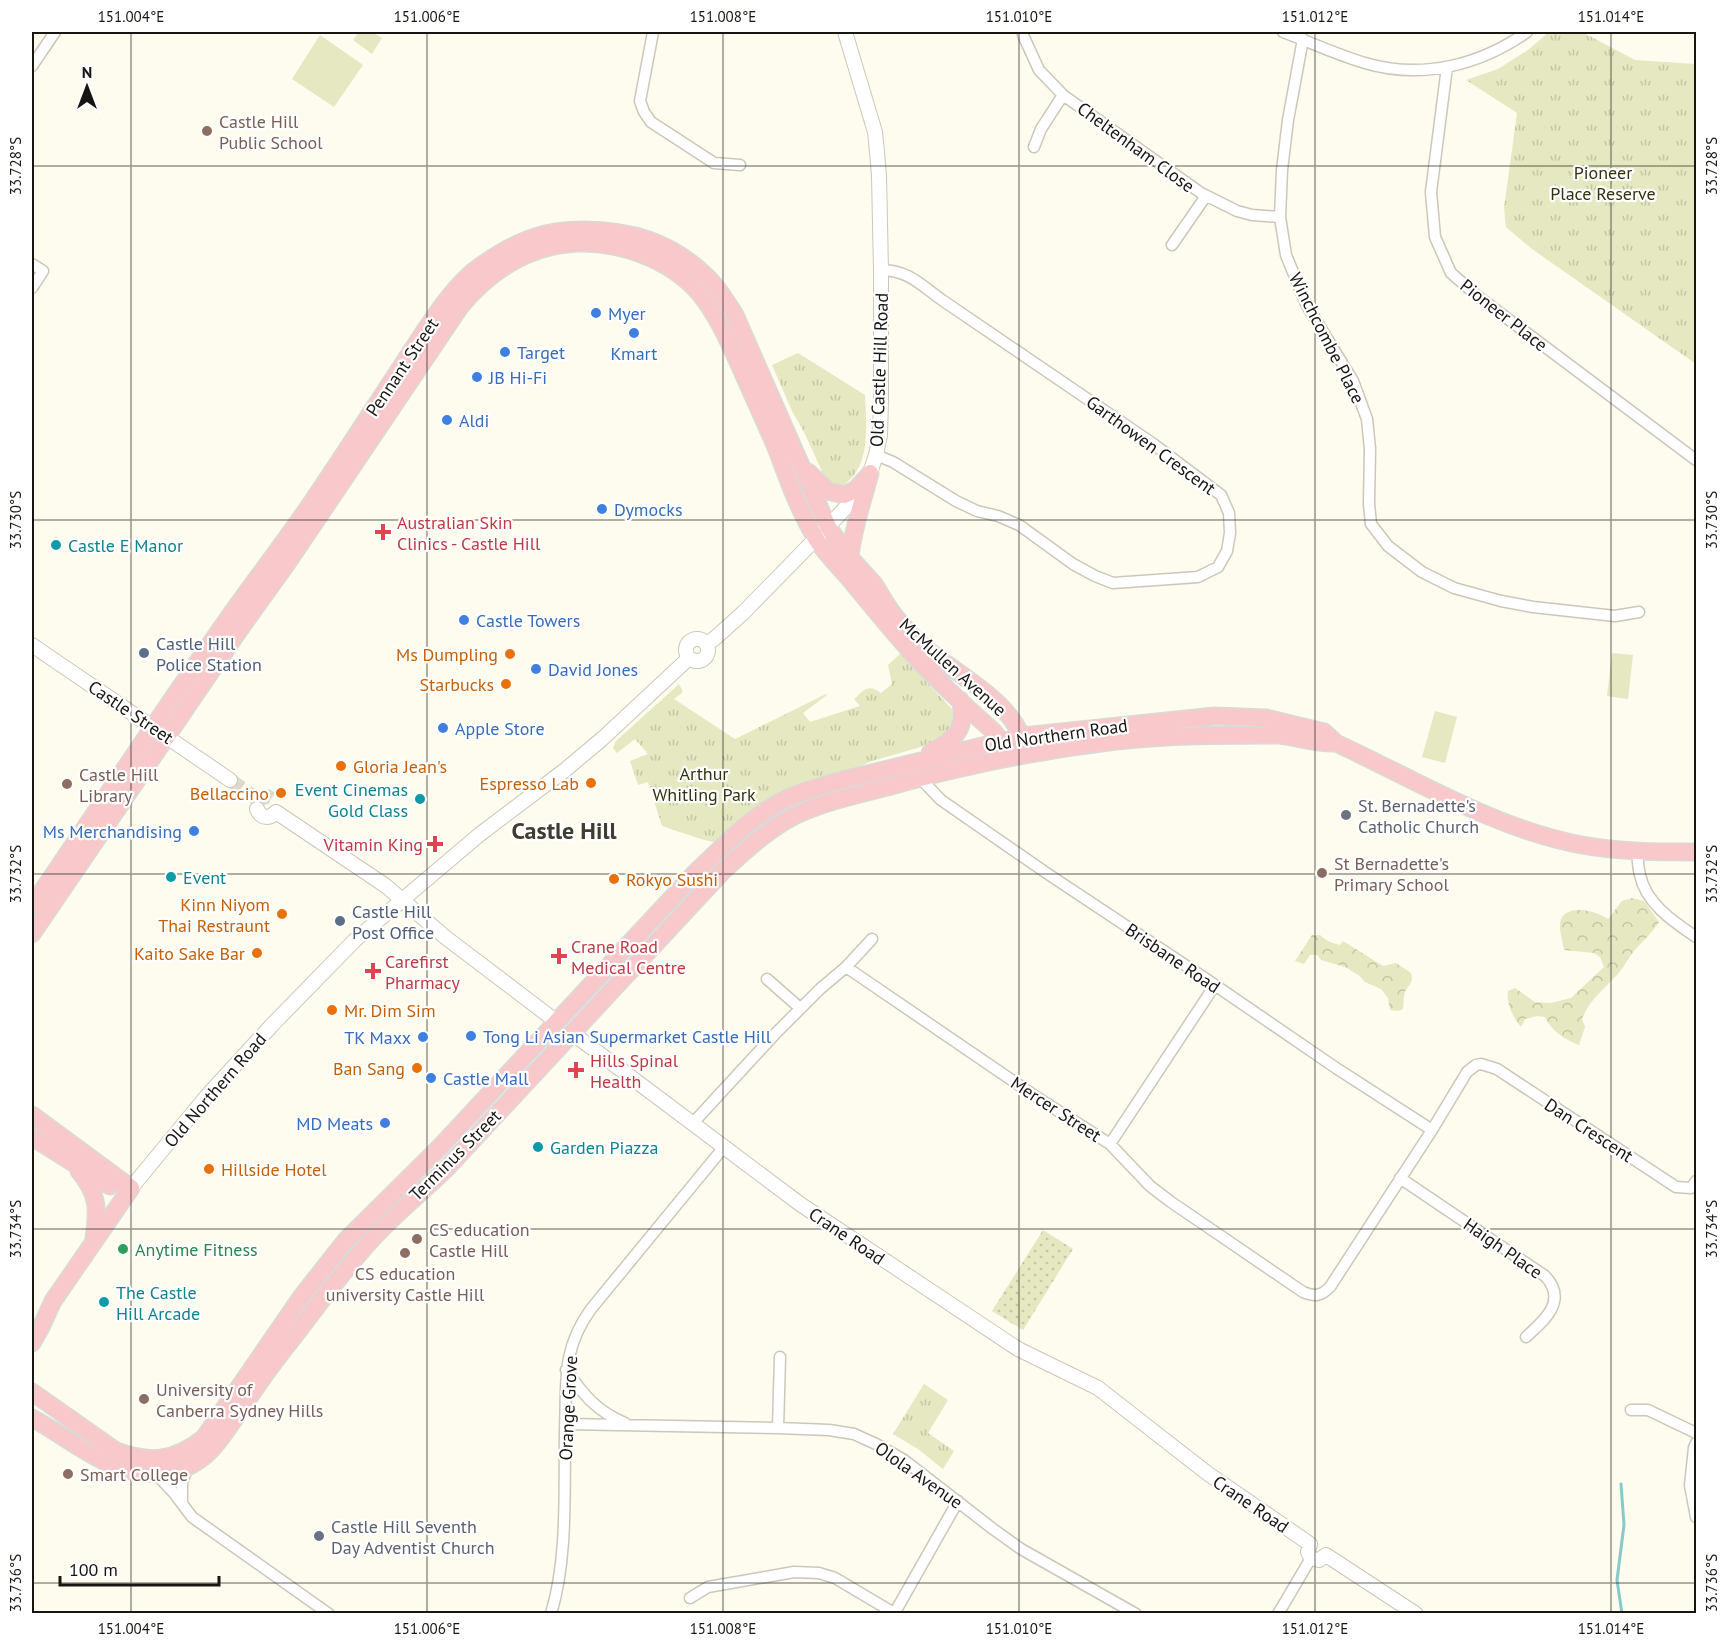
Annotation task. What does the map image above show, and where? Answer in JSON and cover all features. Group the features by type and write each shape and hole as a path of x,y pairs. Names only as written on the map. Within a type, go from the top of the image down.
{"main road":[{"name":"Pennant Street","path":"32,934 160,732 226,621 312,502 423,333 455,290 479,267 501,253 535,237 555,232 605,230 627,233 658,244 682,257 706,276 722,294 735,315 803,468 822,532"},
{"name":"Pennant Street","path":"32,906 160,732 460,307 490,275 517,259 547,247 578,243 604,243 634,251 665,266 685,280 703,298 730,343 766,423 796,500 822,532"},
{"path":"803,468 820,485 844,495 855,490 870,473"},
{"path":"850,557 857,516 870,473"},
{"name":"McMullen Avenue","path":"822,532 850,557 874,585 892,613 916,640 1004,710 1023,736 1026,755"},
{"name":"McMullen Avenue","path":"822,532 869,604 920,661 993,731 1000,741 1004,759"},
{"path":"915,771 959,731 963,720 960,700"},
{"name":"Old Northern Road","path":"751,845 797,815 1000,741 1023,736 1143,722 1241,716 1266,718 1324,732 1336,743 1464,805 1522,829 1580,845 1637,852 1696,852"},
{"name":"Old Northern Road","path":"721,848 761,814 783,801 835,782 1116,741 1168,737 1279,735 1319,744 1336,743"},
{"name":"Terminus Street","path":"171,1468 196,1462 211,1451 261,1379 382,1228 445,1170 709,885 751,845"},
{"name":"Terminus Street","path":"171,1468 185,1451 204,1438 302,1296 346,1240 440,1147 721,848"},
{"path":"696,872 709,885"},
{"name":"Crane Road","path":"557,1022 572,1033"},
{"path":"32,1115 129,1192"},
{"path":"32,1137 129,1192"},
{"path":"71,1161 88,1182 96,1198 97,1212 93,1242"},
{"name":"Old Northern Road","path":"32,1342 53,1301 129,1192"},
{"path":"302,1296 318,1307"},
{"name":"Old Northern Road","path":"32,1321 53,1301"},
{"path":"32,1392 116,1451 171,1468"},
{"path":"32,1406 69,1433 86,1451"},
{"path":"32,1418 105,1463 123,1470 141,1474 171,1468"}],"street":[{"path":"32,66 55,32"},
{"path":"653,32 640,101 644,112 651,122 714,163 740,165"},
{"name":"Old Castle Hill Road","path":"402,900 478,835 602,739 689,658 699,661 705,657 706,644 744,612 850,503 870,473 876,455 880,416 879,176 874,132 845,32"},
{"path":"1283,32 1365,64 1409,71 1466,63 1496,51 1527,32"},
{"name":"Cheltenham Close","path":"1023,35 1039,70 1063,95 1206,196 1237,211 1252,215 1280,217"},
{"name":"Winchcombe Place","path":"1303,39 1288,120 1282,170 1280,217 1286,255 1306,304 1353,381 1367,419 1371,449 1371,524 1388,546 1422,572 1454,588 1533,607 1615,616 1639,612"},
{"name":"Pioneer Place","path":"1447,67 1431,192 1435,237 1451,273 1480,298 1696,460"},
{"path":"1034,147 1041,129 1063,95"},
{"path":"1172,244 1206,196"},
{"path":"32,264 43,272 32,288"},
{"name":"Garthowen Crescent","path":"876,455 893,462 956,501 1018,525 1073,564 1113,583 1198,577 1218,567 1227,551 1230,533 1228,513 1221,495 1152,443 942,300 912,277 901,272 881,270"},
{"name":"Castle Street","path":"32,645 230,780"},
{"name":"Brisbane Road","path":"915,771 941,800 1280,1031 1432,1130"},
{"path":"256,809 264,817 271,816 276,806 402,900"},
{"path":"1637,852 1640,877 1646,891 1670,919 1696,937"},
{"name":"Crane Road","path":"402,900 445,937 557,1022"},
{"name":"Old Northern Road","path":"129,1192 206,1096 272,1025 355,940 402,900"},
{"path":"693,1123 800,1008 846,967 872,939"},
{"name":"Mercer Street","path":"846,967 1038,1098 1110,1144 1215,985"},
{"path":"767,979 800,1008"},
{"name":"Crane Road","path":"572,1033 800,1204 1000,1338 1038,1360 1098,1388 1206,1473 1311,1551 1317,1541 1322,1543 1327,1549 1326,1555 1416,1614"},
{"name":"Dan Crescent","path":"1432,1130 1467,1072 1481,1064 1497,1069 1676,1187 1691,1188 1696,1181"},
{"path":"1110,1144 1150,1186 1172,1202 1304,1292 1318,1295 1330,1287 1432,1130"},
{"name":"Orange Grove","path":"551,1614 561,1568 566,1370 571,1347 581,1323 724,1147"},
{"name":"Haigh Place","path":"1400,1178 1545,1276 1552,1284 1555,1293 1550,1312 1526,1337"},
{"path":"778,1428 780,1357"},
{"path":"566,1370 591,1403 604,1413 631,1425"},
{"path":"1630,1410 1648,1410 1696,1433"},
{"name":"Olola Avenue","path":"566,1424 778,1428 829,1430 854,1434 904,1460 1021,1549 1136,1614"},
{"path":"1696,1443 1690,1485 1696,1517"},
{"path":"171,1468 182,1482 182,1503"},
{"path":"171,1468 182,1503 192,1517 329,1614"},
{"path":"690,1598 708,1587 794,1572 819,1573 835,1578 894,1613 958,1501"},
{"path":"1278,1614 1311,1551"}],"green space":[{"path":"359,32 372,32 382,38 372,54 353,40"},
{"name":"Pioneer Place Reserve","path":"1549,32 1582,32 1635,60 1696,64 1696,364 1532,249 1506,227 1504,208 1517,113 1466,80 1498,69 1528,50"},
{"path":"320,35 363,65 334,107 292,79"},
{"path":"798,353 865,395 866,432 863,457 852,478 842,486 835,486 826,480 772,365"},
{"name":"Arthur Whitling Park","path":"901,653 952,709 952,730 937,741 869,762 714,842 662,826 648,782 638,785 630,761 648,754 635,739 617,753 613,748 616,741 679,684 683,692 674,699 735,739 826,694 803,713 810,722 860,706 854,699 864,690 869,688 881,693 892,684 888,665"},
{"path":"1612,653 1633,655 1628,699 1607,696"},
{"path":"1435,711 1457,717 1445,763 1422,757"},
{"path":"1632,898 1644,901 1659,922 1589,1006 1582,1019 1585,1027 1579,1045 1559,1034 1545,1017 1525,1019 1521,1027 1511,1010 1508,991 1515,988 1535,1002 1551,1003 1571,998 1604,967 1600,957 1594,953 1564,950 1560,926 1562,918 1572,911 1579,910 1595,913 1608,919 1622,901"},
{"path":"1312,935 1320,935 1329,942 1340,945 1343,941 1383,966 1396,963 1411,973 1411,981 1404,994 1403,1009 1390,1010 1388,998 1381,989 1365,982 1345,967 1321,960 1317,955 1310,955 1304,964 1295,961"},
{"path":"1043,1230 1073,1249 1023,1330 992,1311"},
{"path":"924,1384 948,1400 928,1433 954,1451 943,1469 918,1449 893,1434"}],"waterway":[{"path":"1621,1484 1624,1525 1617,1580 1622,1614"}],"tunnel":[{"path":"230,780 259,800"},
{"path":"259,800 267,796 275,801"}],"place":[{"name":"Castle Hill Public School","path":"207,131"},
{"name":"Myer","path":"596,313"},
{"name":"Kmart","path":"634,333"},
{"name":"Target","path":"505,352"},
{"name":"JB Hi-Fi","path":"477,377"},
{"name":"Aldi","path":"447,420"},
{"name":"Dymocks","path":"602,509"},
{"name":"Australian Skin Clinics - Castle Hill","path":"383,532"},
{"name":"Castle E Manor","path":"56,545"},
{"name":"Castle Towers","path":"464,620"},
{"name":"Castle Hill Police Station","path":"144,653"},
{"name":"Ms Dumpling","path":"510,654"},
{"name":"David Jones","path":"536,669"},
{"name":"Starbucks","path":"506,684"},
{"name":"Apple Store","path":"443,728"},
{"name":"Gloria Jean's","path":"341,766"},
{"name":"Espresso Lab","path":"591,783"},
{"name":"Castle Hill Library","path":"67,784"},
{"name":"Bellaccino","path":"281,793"},
{"name":"Event Cinemas Gold Class","path":"420,799"},
{"name":"St. Bernadette's Catholic Church","path":"1346,815"},
{"name":"Ms Merchandising","path":"194,831"},
{"name":"Vitamin King","path":"435,844"},
{"name":"St Bernadette's Primary School","path":"1322,873"},
{"name":"Event","path":"171,877"},
{"name":"Rokyo Sushi","path":"614,879"},
{"name":"Kinn Niyom Thai Restraunt","path":"282,914"},
{"name":"Castle Hill Post Office","path":"340,921"},
{"name":"Kaito Sake Bar","path":"257,953"},
{"name":"Crane Road Medical Centre","path":"559,956"},
{"name":"Carefirst Pharmacy","path":"373,971"},
{"name":"Mr. Dim Sim","path":"332,1010"},
{"name":"Tong Li Asian Supermarket Castle Hill","path":"471,1036"},
{"name":"TK Maxx","path":"423,1037"},
{"name":"Ban Sang","path":"417,1068"},
{"name":"Hills Spinal Health","path":"576,1070"},
{"name":"Castle Mall","path":"431,1078"},
{"name":"MD Meats","path":"385,1123"},
{"name":"Garden Piazza","path":"538,1147"},
{"name":"Hillside Hotel","path":"209,1169"},
{"name":"CS education Castle Hill","path":"417,1239"},
{"name":"Anytime Fitness","path":"123,1249"},
{"name":"CS education university Castle Hill","path":"405,1253"},
{"name":"The Castle Hill Arcade","path":"104,1302"},
{"name":"University of Canberra Sydney Hills","path":"144,1399"},
{"name":"Smart College","path":"68,1474"},
{"name":"Castle Hill Seventh Day Adventist Church","path":"319,1536"}],"district":[{"name":"Castle Hill","path":"564,830"}]}
